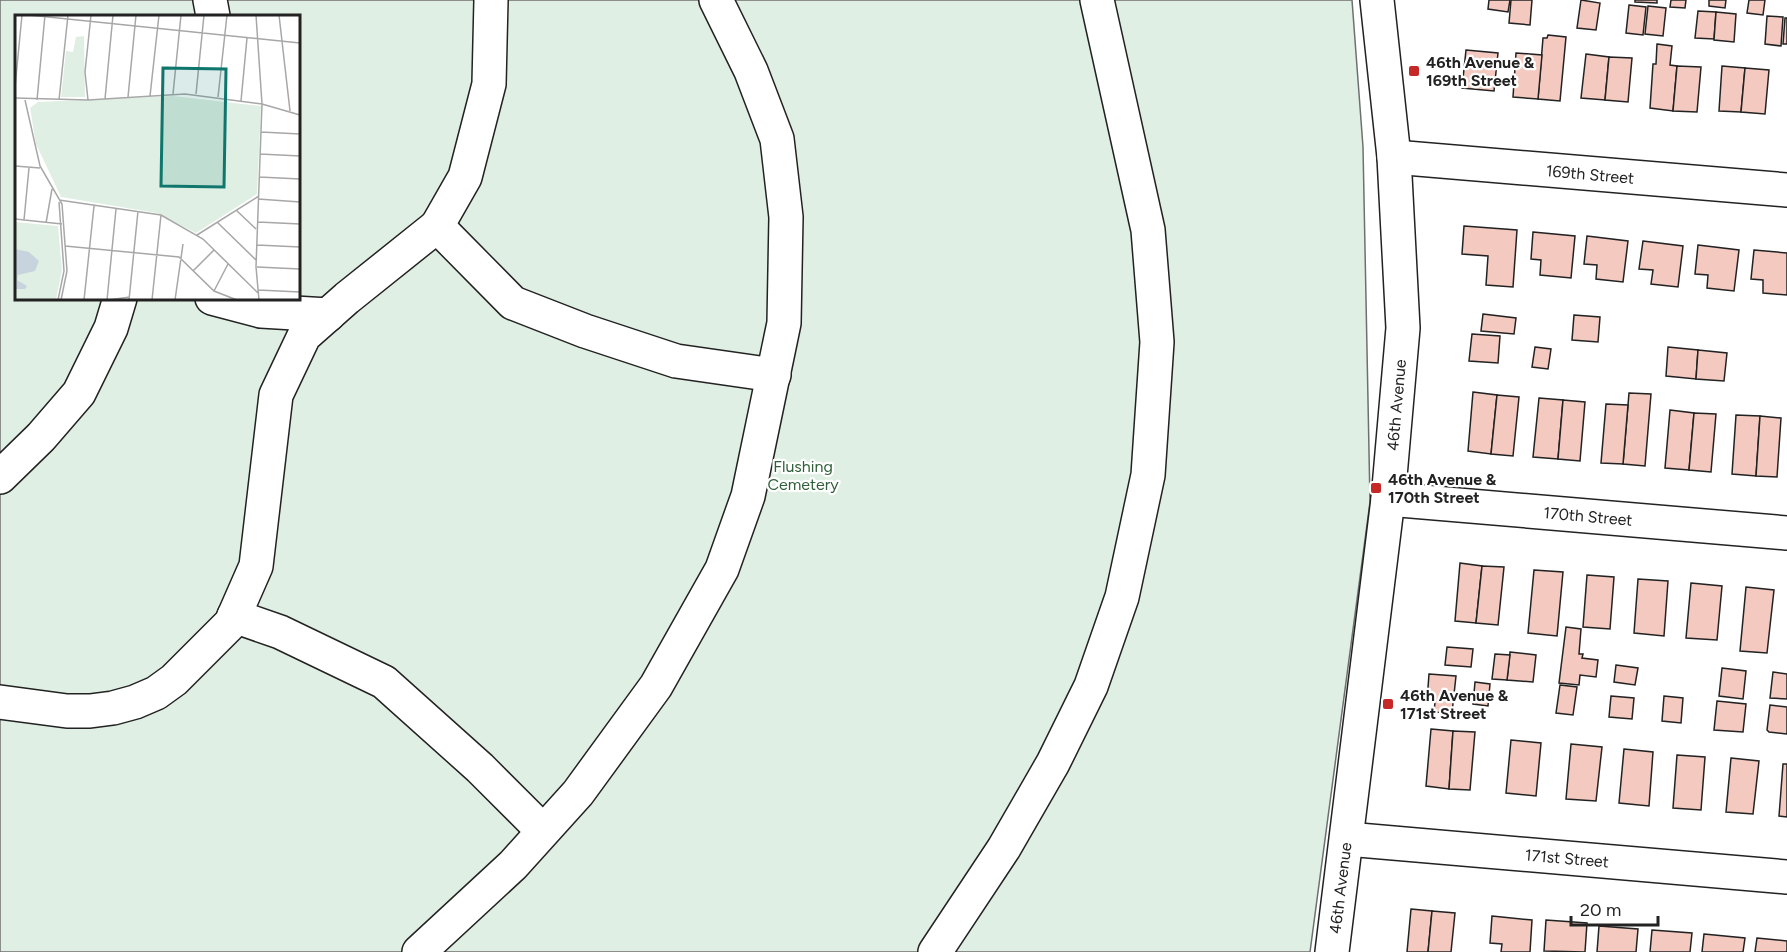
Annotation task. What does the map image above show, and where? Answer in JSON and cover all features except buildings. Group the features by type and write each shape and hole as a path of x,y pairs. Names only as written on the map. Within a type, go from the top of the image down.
{"street":[{"path":"210,0 213,15"},
{"path":"0,702 67,711 90,711 135,702 156,693 174,680 231,623 256,566 276,395 304,336 437,226 465,177 489,84 491,0"},
{"path":"419,952 513,864 578,793 656,686 722,569 748,496 784,323 786,217 777,139 751,71 716,0"},
{"path":"934,952 1010,838 1053,763 1091,686 1122,597 1148,475 1157,342 1148,230 1097,0"},
{"name":"46th Avenue","path":"1332,952 1388,499 1403,328 1394,157 1377,0"},
{"name":"169th Street","path":"1394,157 1787,190"},
{"path":"437,226 513,303 585,331 676,361 774,375"},
{"path":"0,477 41,437 79,393 111,328 119,300"},
{"path":"220,300 261,311 328,315"},
{"name":"170th Street","path":"1388,499 1787,533"},
{"path":"234,616 280,632 384,682 480,768 543,831"},
{"name":"171st Street","path":"1347,839 1787,877"}],"green space":[{"name":"Flushing Cemetery","path":"0,0 1352,0 1363,147 1370,502 1310,952 0,952"}],"place":[{"name":"46th Avenue & 169th Street","path":"1414,71"},
{"name":"46th Avenue & 170th Street","path":"1376,488"},
{"name":"46th Avenue & 171st Street","path":"1388,704"}]}
